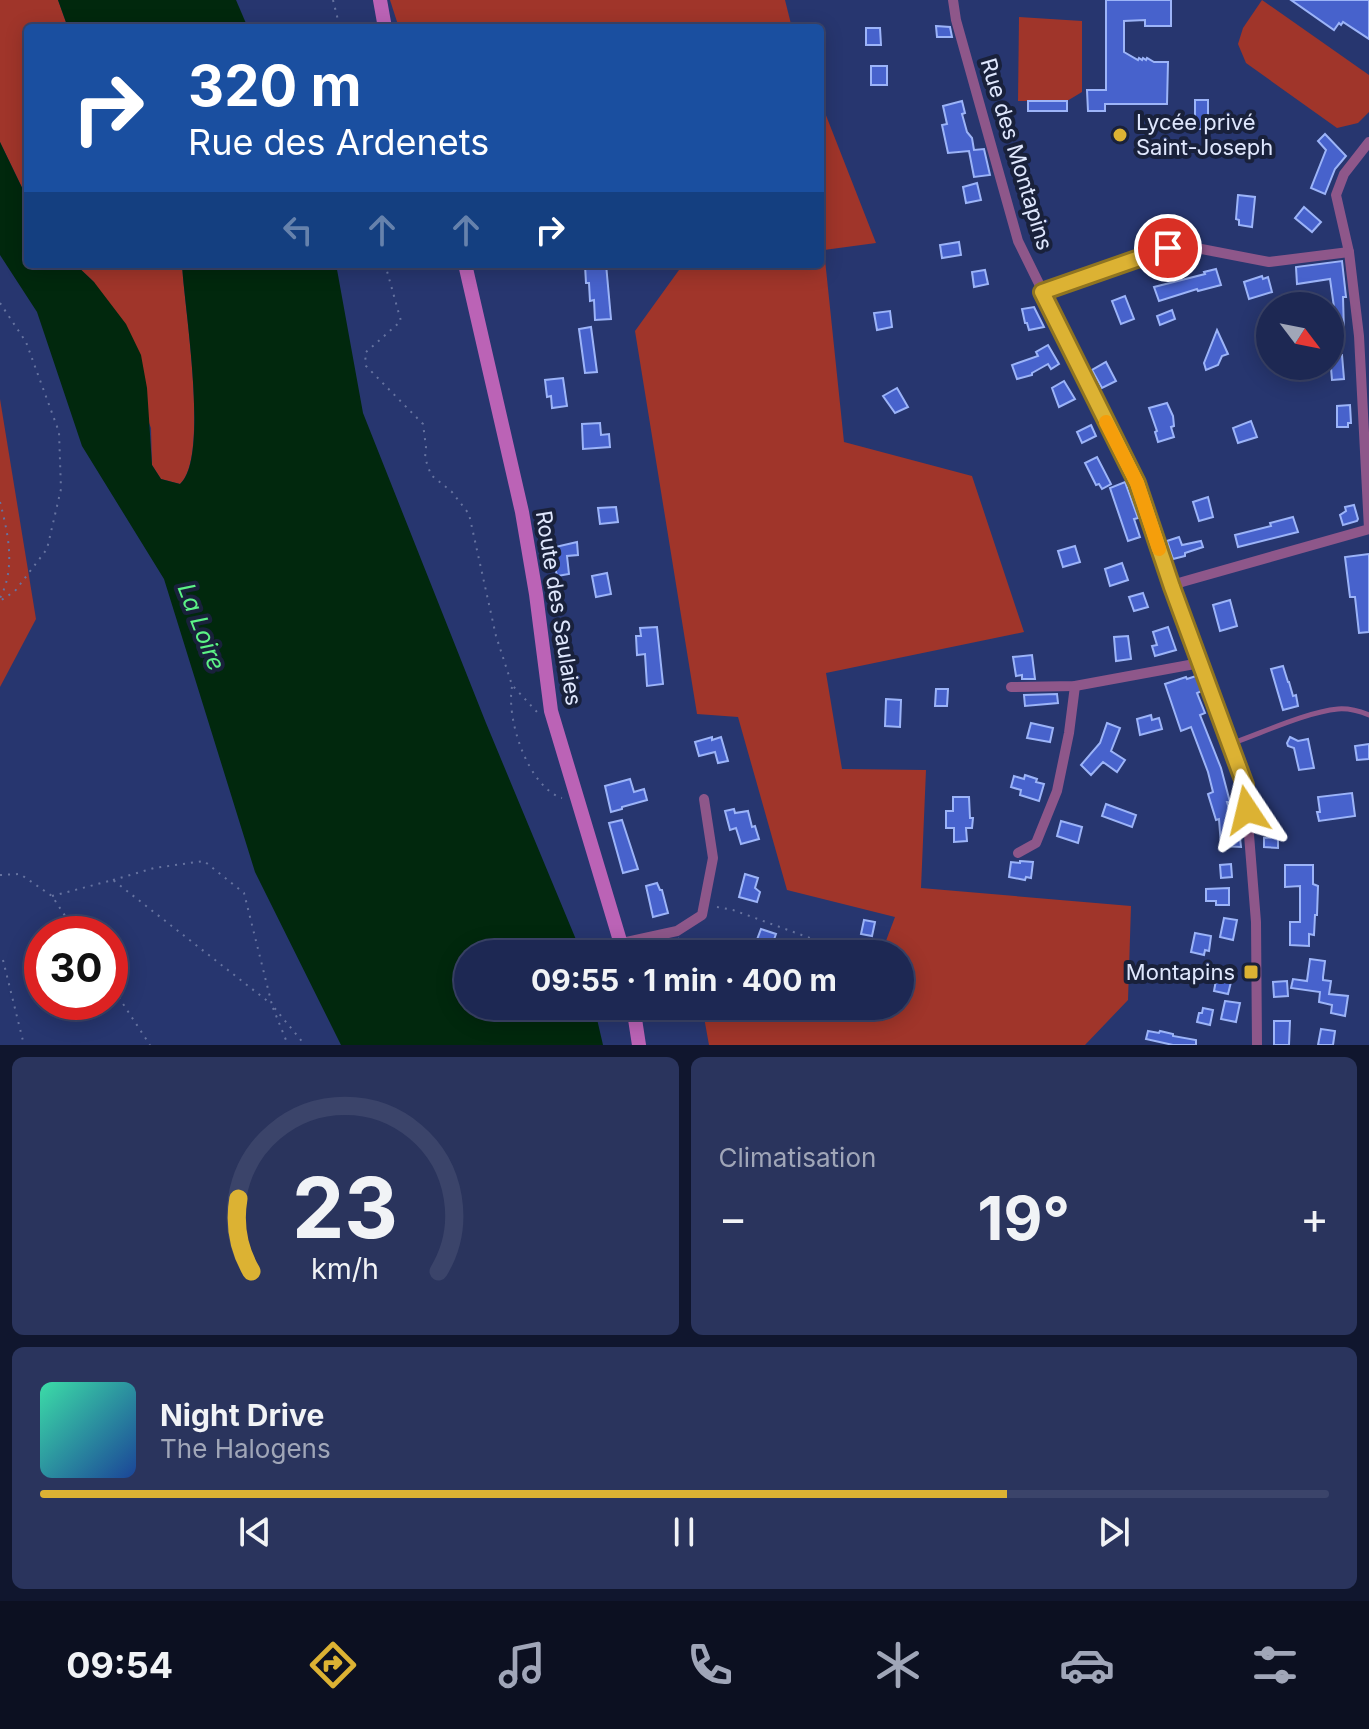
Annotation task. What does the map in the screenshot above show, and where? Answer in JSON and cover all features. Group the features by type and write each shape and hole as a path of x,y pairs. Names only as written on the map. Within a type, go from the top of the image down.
{"street":[{"path":"380,0 384,24"},
{"name":"Rue des Montapins","path":"953,0 1018,241 1137,483 1245,785 1256,922 1257,1045"},
{"path":"1172,587 1369,529 1364,335 1336,195 1344,174 1369,142"},
{"path":"1042,292 1168,248 1191,247 1269,262 1349,252"},
{"name":"Route des Saulaies","path":"466,268 522,512 551,711 620,940"},
{"path":"1011,687 1075,686 1200,663"},
{"path":"1018,853 1036,843 1057,791 1075,686"},
{"path":"650,940 677,931 702,915 713,858 704,799"},
{"path":"635,1020 639,1045"}],"lane":[{"path":"1230,744 1307,716 1338,709 1357,710 1369,715"}],"path":[{"path":"333,0 339,24"},
{"path":"386,268 401,321 365,353 366,366 423,424 425,458 431,475 452,492 469,514 496,636 512,685 532,704 542,719"},
{"path":"0,303 26,342 59,432 61,489 47,549 15,591 0,599"},
{"path":"0,502 10,559 6,586 0,599"},
{"path":"512,685 509,700 513,727 521,747 549,791 565,799"},
{"path":"52,896 154,868 204,861 244,893 272,1005 288,1045"},
{"path":"1,875 20,874 52,896 65,916"},
{"path":"113,880 272,1005 305,1045"},
{"path":"704,904 733,910 819,940"},
{"path":"3,960 24,1045"},
{"path":"128,1011 150,1045"}],"shaded area":[{"path":"0,0 58,0 67,24 24,24 24,192 0,142"},
{"path":"390,0 785,0 791,24 398,24"},
{"path":"1262,0 1369,75 1369,112 1358,123 1337,128 1246,63 1238,44 1243,28"},
{"path":"1019,17 1082,21 1082,92 1067,101 1018,101"},
{"path":"824,110 876,243 824,250"},
{"path":"824,250 844,442 972,476 1024,632 826,673 842,769 926,770 921,888 1131,906 1128,1000 1085,1045 709,1045 705,1020 914,1020 914,940 886,940 895,917 787,890 738,717 697,714 635,331 679,268 824,268"},
{"path":"79,268 182,268 194,414 189,469 180,484 161,479 152,465 151,428 94,282"},
{"path":"0,399 36,619 0,687"}],"water":[{"path":"58,0 236,0 246,24 67,24"},
{"name":"La Loire","path":"0,142 24,192 24,268 79,268 126,324 141,355 147,388 152,465 161,479 180,484 189,469 194,414 182,268 337,268 363,413 576,940 454,940 454,1020 597,1020 603,1045 341,1045 255,872 164,579 82,446 37,312 0,255"}],"building":[{"path":"1106,0 1171,0 1171,26 1145,26 1145,20 1124,21 1124,52 1138,60 1147,58 1154,62 1168,62 1167,104 1105,104 1105,111 1088,111 1087,90 1106,90"},
{"path":"1291,0 1369,0 1369,39 1343,22 1334,30"},
{"path":"936,26 950,27 952,37 937,37"},
{"path":"866,28 880,28 881,45 866,45"},
{"path":"871,66 887,66 887,85 871,85"},
{"path":"1195,100 1208,100 1208,129 1195,129"},
{"path":"962,101 967,132 972,138 974,150 984,149 990,175 974,177 969,151 948,153 942,125 947,124 943,106"},
{"path":"1028,101 1067,101 1067,111 1028,111"},
{"path":"1325,134 1346,156 1335,169 1325,194 1311,188 1326,150 1318,141"},
{"path":"977,183 981,200 966,203 963,187"},
{"path":"1238,195 1255,197 1252,227 1239,225 1236,219"},
{"path":"1304,207 1321,222 1312,232 1295,218"},
{"path":"959,242 961,255 942,258 940,245"},
{"path":"1342,261 1346,297 1344,292 1332,292 1330,279 1297,284 1296,267"},
{"path":"585,268 606,268 611,319 595,320 594,300 590,301 589,283 586,283"},
{"path":"1216,269 1221,285 1159,301 1154,287"},
{"path":"985,270 988,284 974,287 972,272"},
{"path":"1268,277 1272,292 1256,292 1256,297 1249,299 1244,282"},
{"path":"1125,296 1134,319 1121,324 1112,301"},
{"path":"1034,307 1044,327 1029,330 1022,309"},
{"path":"1172,310 1175,319 1160,325 1157,316"},
{"path":"890,311 892,327 877,330 874,313"},
{"path":"591,327 597,372 585,373 579,329"},
{"path":"1217,330 1228,354 1222,356 1218,365 1206,370 1204,363"},
{"path":"1048,345 1059,364 1051,369 1048,364 1032,375 1017,379 1012,365 1038,356 1036,352"},
{"path":"1106,362 1116,381 1102,388 1092,370"},
{"path":"563,378 567,406 552,408 545,380"},
{"path":"1064,381 1075,399 1059,407 1052,388"},
{"path":"897,388 908,407 895,413 883,396"},
{"path":"1167,403 1173,416 1174,426 1171,427 1174,437 1158,442 1149,408"},
{"path":"1350,405 1351,423 1348,427 1337,427 1337,406"},
{"path":"1251,421 1257,437 1238,443 1233,428"},
{"path":"600,423 601,435 609,434 610,447 583,449 582,424"},
{"path":"1091,425 1096,436 1082,443 1077,432"},
{"path":"1097,457 1111,484 1102,489 1099,484 1096,485 1085,463"},
{"path":"1125,482 1138,518 1134,519 1140,537 1128,541 1110,488"},
{"path":"1208,497 1213,517 1199,521 1193,502"},
{"path":"1354,505 1357,521 1343,525 1340,515 1346,511 1345,507"},
{"path":"616,507 618,522 600,524 598,508"},
{"path":"1293,517 1298,532 1238,547 1235,535"},
{"path":"1179,537 1182,545 1201,541 1203,547 1173,559 1167,541"},
{"path":"577,542 578,555 567,556 569,574 557,576 551,548"},
{"path":"1075,546 1080,562 1063,567 1058,551"},
{"path":"1369,554 1369,632 1359,633 1355,597 1350,597 1345,557"},
{"path":"1122,563 1128,580 1110,586 1105,569"},
{"path":"607,573 611,594 596,597 592,576"},
{"path":"1143,593 1148,607 1134,611 1129,597"},
{"path":"1230,600 1237,626 1220,631 1213,605"},
{"path":"657,627 663,684 647,686 645,654 637,655 636,636 641,636 640,628"},
{"path":"1168,627 1176,650 1155,656 1152,646 1157,645 1153,632"},
{"path":"1128,636 1131,659 1116,661 1114,637"},
{"path":"1032,655 1035,679 1016,676 1013,657"},
{"path":"1283,666 1298,706 1283,710 1271,669"},
{"path":"1196,676 1202,691 1197,693 1205,713 1200,715 1221,768 1230,802 1227,802 1235,829 1239,829 1241,847 1221,846 1219,819 1216,820 1208,794 1213,792 1208,772 1191,727 1181,731 1165,684"},
{"path":"936,689 948,689 947,706 935,706"},
{"path":"1057,694 1058,703 1025,706 1024,695"},
{"path":"886,699 901,700 900,727 885,726"},
{"path":"1151,715 1152,720 1159,718 1162,729 1140,735 1137,719"},
{"path":"1031,723 1053,728 1050,742 1027,738"},
{"path":"1107,723 1120,728 1111,751 1125,760 1117,772 1103,762 1091,775 1081,765 1100,743"},
{"path":"712,737 712,740 721,737 728,761 718,763 715,752 699,756 695,742"},
{"path":"1290,737 1298,741 1308,739 1314,768 1299,770 1294,748 1287,743"},
{"path":"1369,744 1369,759 1357,760 1355,746"},
{"path":"1025,775 1044,784 1039,801 1020,795 1021,790 1011,787 1014,776 1024,779"},
{"path":"630,779 634,792 644,789 647,800 611,812 605,786"},
{"path":"1352,793 1355,816 1319,821 1318,797"},
{"path":"953,797 969,797 970,818 973,818 972,828 966,828 967,841 954,842 954,828 946,828 946,811 953,811"},
{"path":"1106,804 1136,815 1132,827 1102,816"},
{"path":"734,809 735,813 748,811 759,839 741,844 736,828 730,830 725,811"},
{"path":"622,820 638,869 623,873 609,823"},
{"path":"1061,821 1082,827 1078,843 1057,836"},
{"path":"1278,837 1278,848 1264,847 1264,838"},
{"path":"1011,862 1033,862 1031,878 1009,877"},
{"path":"1231,864 1232,877 1221,878 1220,865"},
{"path":"1285,865 1313,865 1313,884 1318,886 1317,915 1314,935 1309,934 1309,946 1290,945 1290,922 1300,922 1300,886 1285,887"},
{"path":"745,874 758,878 755,888 760,892 757,902 739,897"},
{"path":"657,883 668,913 653,917 646,886"},
{"path":"1229,888 1229,905 1206,901 1206,889"},
{"path":"1224,918 1237,920 1233,940 1220,937"},
{"path":"864,920 875,922 872,936 861,934"},
{"path":"761,929 776,934 774,940 757,940"},
{"path":"1195,933 1211,936 1209,951 1205,950 1204,955 1191,952"},
{"path":"1310,959 1325,961 1323,980 1331,981 1329,994 1348,996 1345,1016 1331,1013 1332,1005 1319,1002 1320,992 1291,988 1293,979 1307,981"},
{"path":"1217,975 1232,978 1228,994 1214,991"},
{"path":"1287,981 1288,996 1274,997 1273,982"},
{"path":"1225,1001 1240,1003 1236,1022 1221,1019"},
{"path":"1203,1008 1213,1010 1210,1025 1197,1022"},
{"path":"1274,1021 1290,1021 1289,1045 1274,1045"},
{"path":"1321,1029 1335,1031 1333,1045 1318,1045"},
{"path":"1148,1031 1196,1040 1196,1045 1173,1045 1146,1039"}],"slow traffic":[{"path":"1106,422 1137,483 1159,549"}],"place":[{"name":"Lycée privé Saint-Joseph","path":"1120,135"},
{"name":"Montapins","path":"1251,972"}],"route":[{"path":"1168,248 1042,292 1137,483 1245,785 1247,810"}]}
